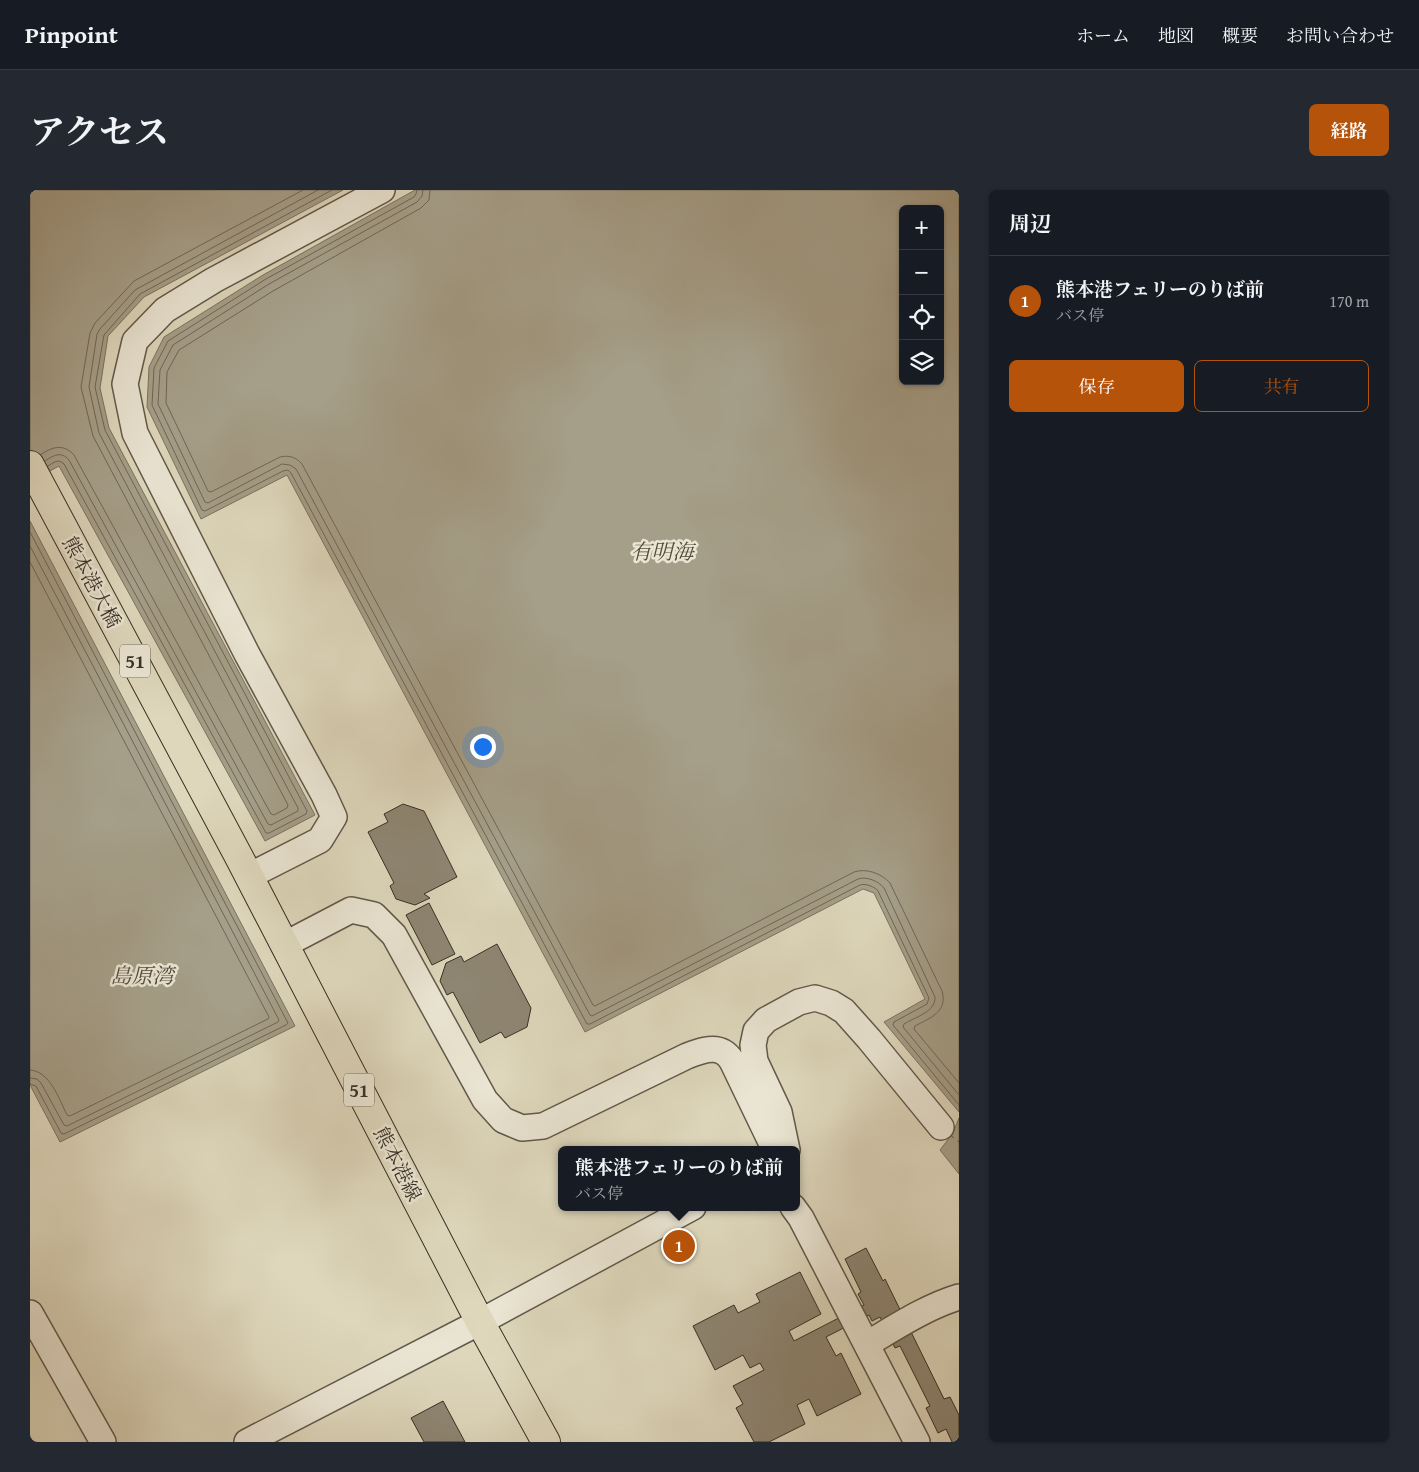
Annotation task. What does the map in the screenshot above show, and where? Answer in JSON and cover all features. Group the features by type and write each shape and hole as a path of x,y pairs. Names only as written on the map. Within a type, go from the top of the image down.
{"main road":[{"name":"熊本港大橋","path":"30,465 244,866"},
{"name":"熊本港線","path":"244,866 480,1322 546,1442"}],"street":[{"path":"244,866 320,840 334,817 324,795 247,654 136,433 125,384 135,341 165,310 214,280 382,190"},
{"path":"284,945 350,910 374,915 394,935 485,1100 503,1120 522,1128 543,1126 686,1056 701,1050 711,1050 722,1051 732,1061 775,1146"},
{"path":"776,1146 779,1112 755,1061 753,1045 756,1030 766,1020 799,1002 815,998 844,1011 941,1127"},
{"path":"247,1442 480,1322 686,1211"},
{"path":"799,1211 917,1442"},
{"path":"866,1344 923,1311 959,1297"},
{"path":"30,1313 103,1442"}],"water":[{"path":"30,190 343,190 144,297 108,336 100,388 109,428 315,815 265,841 59,466 30,482"},
{"name":"有明海","path":"415,190 959,190 959,1112 884,1022 925,999 874,893 863,889 585,1032 287,475 201,519 147,407 149,367 164,337 263,275"},
{"name":"島原湾","path":"30,521 295,1026 60,1142 30,1085"},
{"path":"959,1118 959,1174 940,1150 953,1133"}],"building":[{"path":"403,804 424,811 457,877 424,894 430,898 415,905 396,899 390,886 394,883 368,832 388,822 384,814"},
{"path":"429,903 455,954 432,965 406,915"},
{"path":"497,944 531,1008 527,1027 505,1038 501,1032 480,1043 453,992 447,995 440,981 446,963 461,956 464,962"},
{"path":"866,1248 883,1281 885,1279 944,1399 950,1397 959,1415 959,1442 952,1442 946,1429 938,1433 926,1408 930,1406 900,1346 895,1348 880,1317 872,1321 869,1315 826,1337 836,1356 841,1353 861,1394 817,1416 809,1399 797,1405 805,1424 769,1442 754,1442 736,1408 743,1404 733,1386 764,1370 760,1363 750,1368 743,1355 715,1370 693,1326 734,1305 738,1313 760,1302 756,1294 800,1272 821,1314 789,1331 794,1341 864,1305 858,1294 861,1292 845,1259"},
{"path":"443,1401 465,1442 424,1442 411,1418"}],"ferry route":[{"path":"949,1134 959,1142"}],"place":[{"name":"熊本港フェリーのりば前","path":"679,1246"}]}
